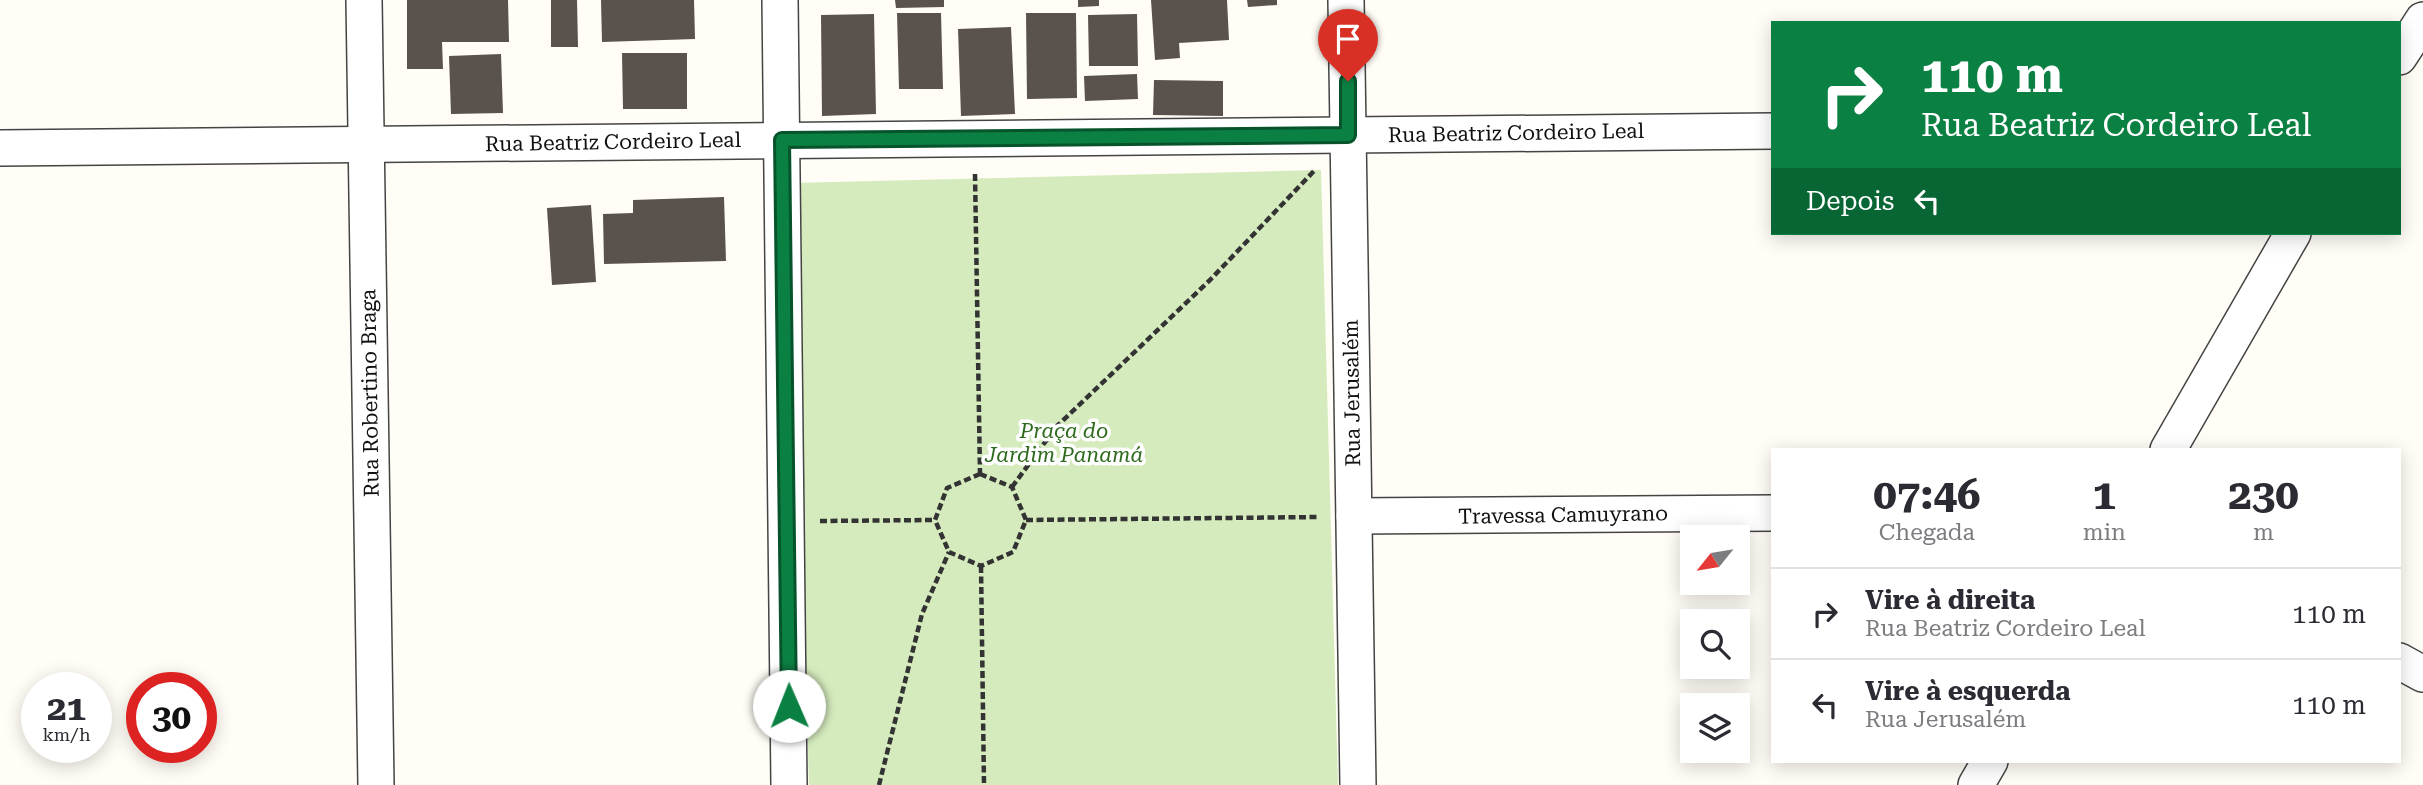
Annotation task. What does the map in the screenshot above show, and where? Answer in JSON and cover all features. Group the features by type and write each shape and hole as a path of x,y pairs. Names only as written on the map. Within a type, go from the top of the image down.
{"street":[{"name":"Rua Robertino Braga","path":"364,0 376,785"},
{"path":"780,0 789,785"},
{"name":"Rua Jerusalém","path":"1346,0 1358,785"},
{"path":"2401,54 2423,20"},
{"name":"Rua Beatriz Cordeiro Leal","path":"0,148 1771,131"},
{"path":"2169,448 2292,235"},
{"name":"Travessa Camuyrano","path":"1354,516 1771,513"},
{"path":"2401,662 2423,674"},
{"path":"1976,785 1989,763"}],"path":[{"path":"1012,487 1057,426 1210,280 1348,135"},
{"path":"974,138 980,474"},
{"path":"980,474 1012,487 1026,520 1013,552 981,566 949,552 935,520 947,488 980,474"},
{"path":"1026,520 1354,516"},
{"path":"787,522 935,520"},
{"path":"879,785 922,614 949,552"},
{"path":"981,566 984,785"}],"green space":[{"name":"Praça do Jardim Panamá","path":"1321,170 1338,785 809,785 792,183"}],"building":[{"path":"407,0 508,0 509,42 442,42 443,69 407,69"},
{"path":"551,0 577,0 578,47 551,47"},
{"path":"601,0 694,0 695,39 602,42"},
{"path":"895,0 944,0 944,7 896,8"},
{"path":"1078,0 1099,0 1099,6 1078,7"},
{"path":"1151,0 1227,0 1229,40 1179,43 1180,58 1155,60"},
{"path":"1247,0 1277,0 1277,5 1248,7"},
{"path":"897,13 941,13 943,89 899,89"},
{"path":"1026,13 1076,13 1077,98 1027,99"},
{"path":"874,14 876,114 822,116 821,15"},
{"path":"1137,14 1138,66 1089,66 1088,15"},
{"path":"1011,27 1015,114 961,116 958,29"},
{"path":"622,53 687,53 687,109 623,109"},
{"path":"501,54 503,113 451,114 449,56"},
{"path":"1137,74 1138,99 1085,101 1084,76"},
{"path":"1154,80 1223,81 1223,116 1153,115"},
{"path":"724,197 726,261 604,264 603,214 633,213 633,200"},
{"path":"591,205 596,282 552,285 547,208"}],"route":[{"path":"789,706 782,140 1348,135 1348,81"}]}
